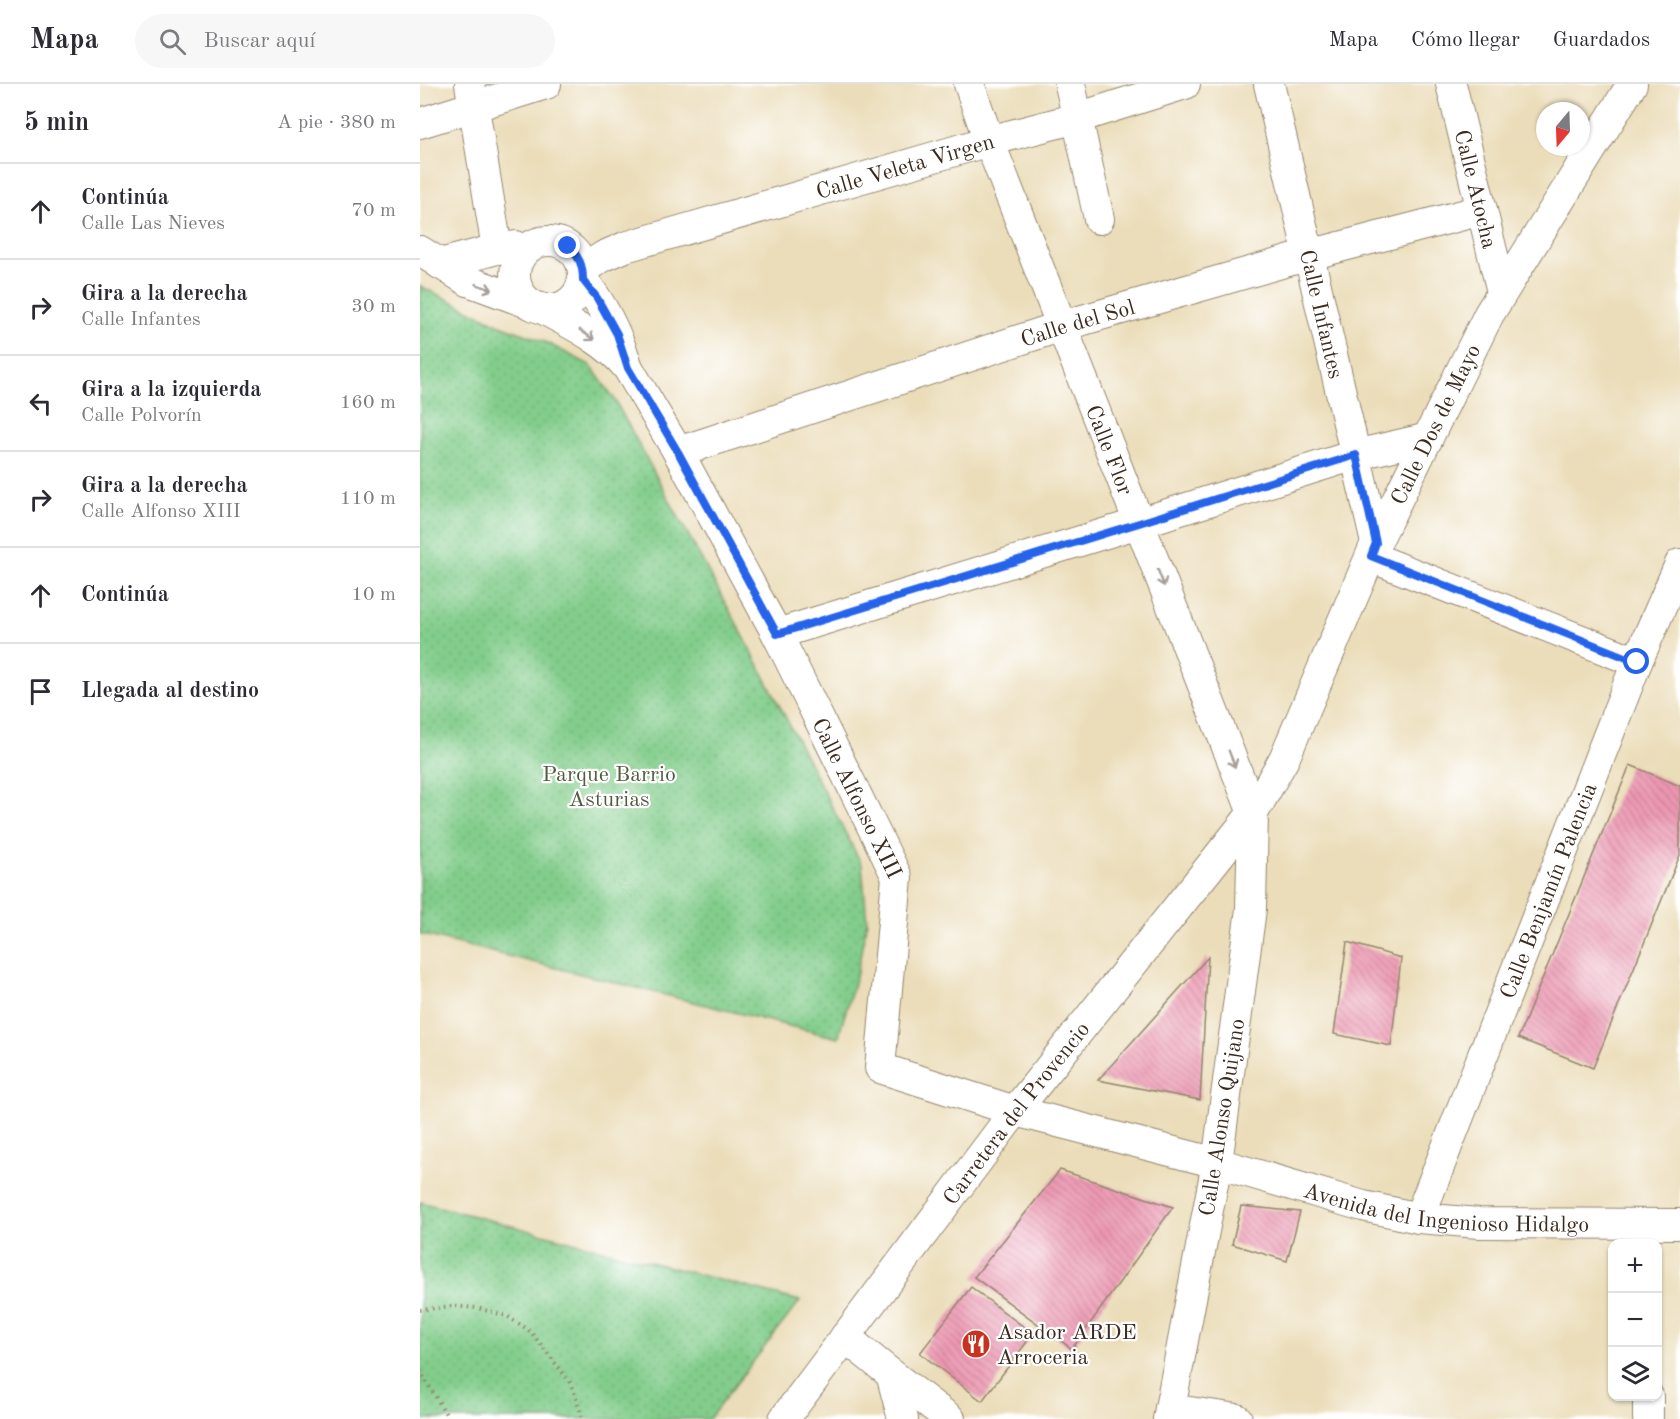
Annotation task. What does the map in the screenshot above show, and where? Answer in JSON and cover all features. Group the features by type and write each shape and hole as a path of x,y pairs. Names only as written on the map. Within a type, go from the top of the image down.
{"street":[{"path":"420,123 472,95 546,84"},
{"name":"Calle Flor","path":"969,84 989,141 1253,813"},
{"path":"1070,84 1099,219"},
{"name":"Calle Veleta Virgen","path":"578,265 625,247 989,141 1077,118 1185,84"},
{"name":"Calle Infantes","path":"1269,84 1356,455 1373,550"},
{"name":"Calle Atocha","path":"1451,84 1502,292"},
{"name":"Calle Dos de Mayo","path":"1253,813 1284,759 1373,550 1489,314 1632,84"},
{"path":"472,95 497,249"},
{"name":"Calle del Sol","path":"678,452 1062,326 1309,255 1482,210"},
{"path":"548,240 559,242 578,265 580,291 573,300 553,309 536,306 517,287 514,277 520,256 527,248 548,240"},
{"name":"Calle Alfonso XIII","path":"430,258 537,243"},
{"name":"Calle Alfonso XIII","path":"430,258 468,281 536,306 573,325 619,357 628,368 678,452 777,634 897,877 880,1068 1015,1111 1217,1163"},
{"name":"Calle Alfonso XIII","path":"578,265 617,334 628,368"},
{"path":"777,634 1356,455 1428,438"},
{"path":"1373,550 1637,662"},
{"name":"Calle Benjamín Palencia","path":"1419,1218 1637,662 1680,564"},
{"name":"Carretera del Provencio","path":"784,1419 1015,1111 1253,813"},
{"name":"Calle Alonso Quijano","path":"1169,1414 1217,1163 1251,909 1253,813"},
{"name":"Avenida del Ingenioso Hidalgo","path":"1217,1163 1363,1206 1419,1218 1649,1234 1680,1224"},
{"path":"845,1337 950,1419"},
{"path":"891,1374 903,1419"},
{"path":"1648,1401 1648,1419"},
{"path":"1169,1414 1237,1419"}],"path":[{"path":"420,1310 452,1306 477,1308 507,1316 530,1331 571,1383 583,1419"},
{"path":"420,1371 449,1419"}],"green space":[{"name":"Parque Barrio Asturias","path":"420,286 498,324 545,342 590,365 613,397 743,635 862,865 867,921 857,973 838,1038 420,934"},
{"path":"420,1202 800,1301 709,1419 420,1419"}],"building":[{"path":"1630,765 1680,786 1680,855 1593,1068 1518,1038"},
{"path":"1347,942 1401,958 1391,1046 1334,1034"},
{"path":"1208,957 1200,1100 1098,1080"},
{"path":"1060,1170 1173,1207 1072,1349 974,1277"},
{"path":"1241,1206 1300,1212 1287,1261 1232,1244"},
{"name":"Asador ARDE Arroceria","path":"971,1287 1033,1334 982,1401 920,1353"}],"place":[{"name":"Asador ARDE Arroceria","path":"976,1344"}],"route":[{"path":"568,246 580,260 583,280 597,298 617,334 628,368 678,452 777,634 1356,455 1376,543 1371,556 1637,662"}]}
